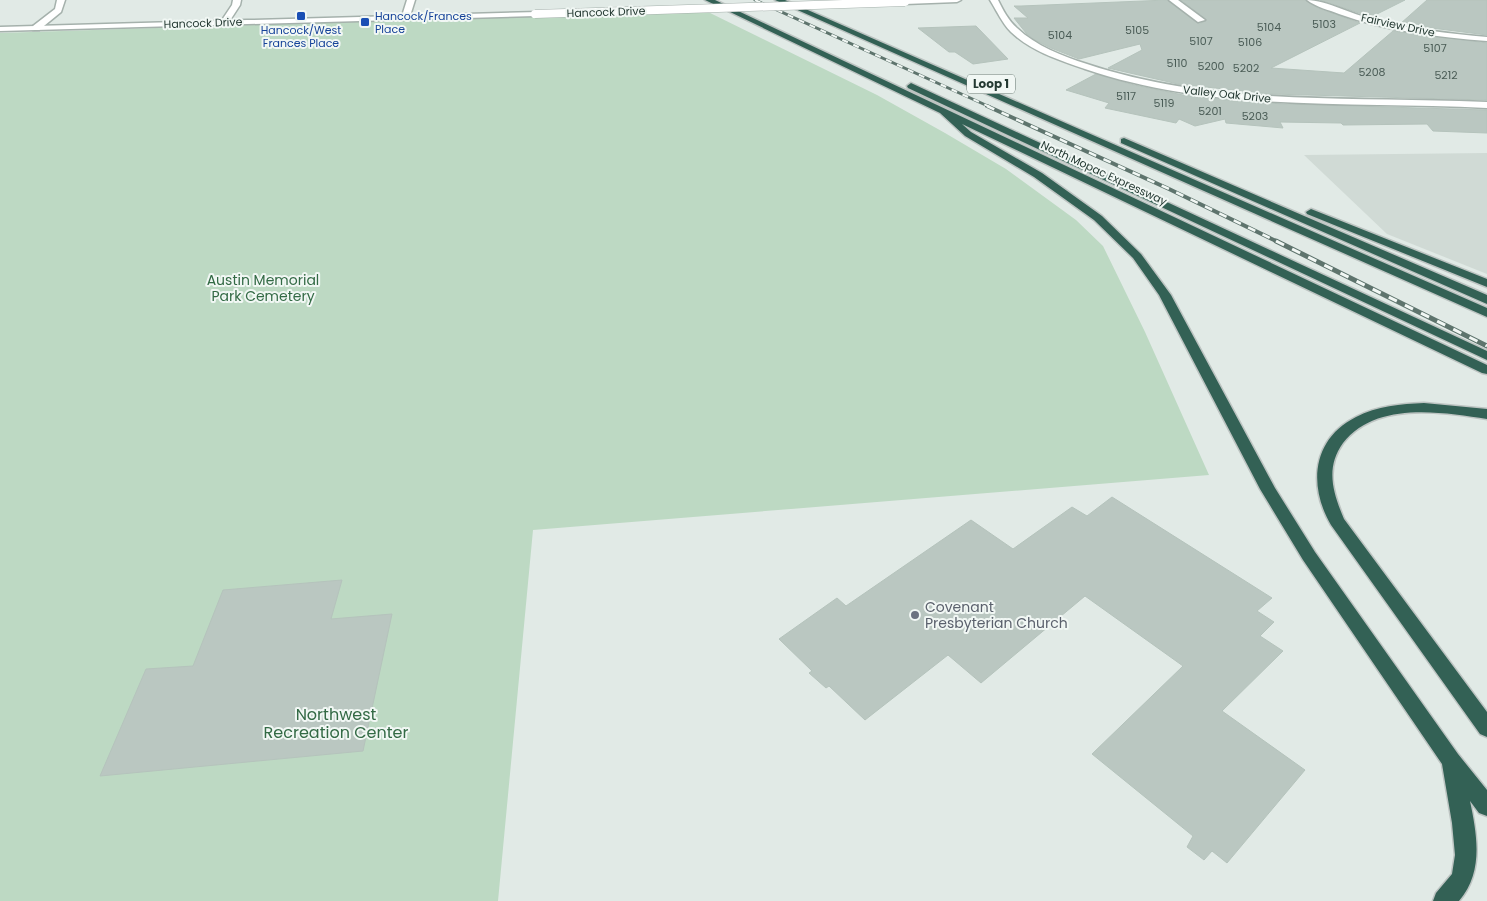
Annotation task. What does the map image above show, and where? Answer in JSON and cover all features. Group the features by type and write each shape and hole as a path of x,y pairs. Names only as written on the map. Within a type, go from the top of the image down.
{"highway":[{"name":"North Mopac Expressway","path":"709,0 1487,370"},
{"path":"728,0 1487,356"},
{"path":"779,0 1487,313"},
{"name":"Loop 1","path":"798,0 1050,109"},
{"path":"944,113 968,134 1038,175 1098,218 1137,256 1165,295 1268,489 1304,548 1451,760 1487,806"},
{"path":"1113,136 1487,300"},
{"path":"1185,168 1298,207 1487,283"},
{"path":"1487,414 1449,408 1413,408 1379,413 1354,424 1338,437 1325,462 1324,489 1337,521 1487,728"},
{"path":"1444,901 1462,879 1465,850 1462,813 1451,760"}],"street":[{"path":"36,28 58,10 61,0"},
{"path":"224,23 236,5 237,0"},
{"path":"406,16 411,0"},
{"name":"Hancock Drive","path":"535,12 874,0"},
{"name":"Hancock Drive","path":"0,29 957,0"},
{"name":"Valley Oak Drive","path":"994,0 1015,31 1042,48 1078,64 1145,82 1260,99 1437,102 1487,106"},
{"path":"1173,0 1201,20"},
{"name":"Fairview Drive","path":"1311,0 1342,12 1386,24 1442,34 1487,39"}],"shaded area":[{"path":"1487,153 1487,274 1387,234 1304,155"}],"green space":[{"name":"Austin Memorial Park Cemetery","path":"704,10 877,95 945,133 1006,169 1076,220 1103,246 1145,332 1209,475 533,530 498,901 0,901 0,33"}],"building":[{"path":"1167,0 1199,24 1207,20 1181,0 1305,0 1318,8 1360,23 1271,68 1344,73 1393,31 1487,43 1487,100 1271,94 1178,84 1108,68 1142,50 1140,44 1079,59 1033,39 1014,18 1028,18 1014,6"},
{"path":"1320,0 1405,0 1371,17"},
{"path":"1427,0 1487,0 1487,35 1400,24"},
{"path":"976,26 1008,59 973,64 955,52 949,52 918,28"},
{"path":"1096,74 1134,85 1183,95 1234,101 1487,110 1487,133 1433,131 1427,124 1343,125 1341,123 1280,122 1283,128 1226,123 1225,119 1195,126 1179,119 1176,123 1105,108 1109,103 1066,90"},
{"path":"1112,497 1272,598 1257,611 1274,622 1260,636 1283,651 1222,711 1305,770 1227,863 1212,851 1204,860 1187,847 1193,836 1092,754 1183,666 1085,596 981,683 948,655 865,720 829,686 826,688 809,673 812,671 779,639 837,598 846,606 971,520 1013,549 1072,507 1087,516"},
{"path":"342,580 331,619 392,614 363,751 100,776 146,669 193,666 223,590"}],"railway":[{"path":"755,0 990,107"},
{"path":"987,106 1169,189 1278,242"},
{"path":"1276,241 1487,346"}],"place":[{"name":"Hancock/West Frances Place","path":"301,16"},
{"name":"Hancock/Frances Place","path":"365,22"},
{"name":"Covenant Presbyterian Church","path":"915,615"}],"park label":[{"name":"Northwest Recreation Center","path":"336,723"}]}
